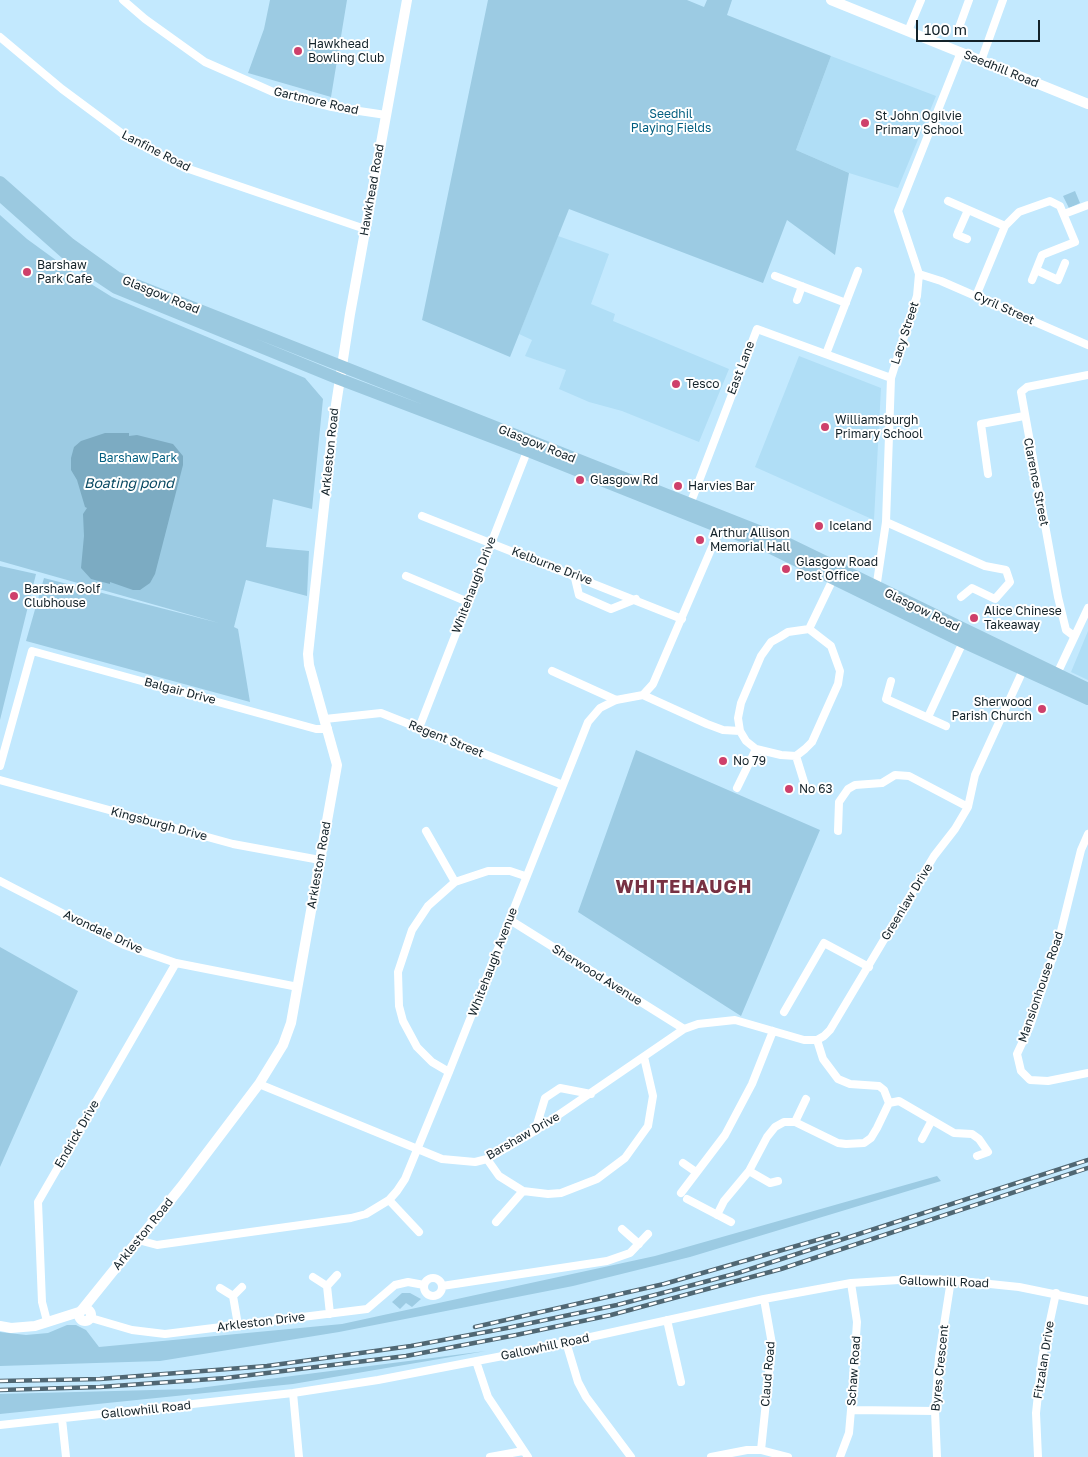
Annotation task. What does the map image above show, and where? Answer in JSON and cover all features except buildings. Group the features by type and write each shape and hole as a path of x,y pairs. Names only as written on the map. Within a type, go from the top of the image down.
{"main road":[{"name":"Glasgow Road","path":"0,182 70,244 116,277 340,373"},
{"name":"Glasgow Road","path":"0,196 71,258 116,288 340,373 723,523 774,537 836,574 1025,666"},
{"name":"Glasgow Road","path":"874,593 963,642 1055,679 1088,689"},
{"name":"Glasgow Road","path":"1055,679 1088,699"}],"street":[{"name":"Gartmore Road","path":"123,0 145,19 206,62 272,92 332,107 386,116"},
{"name":"Hawkhead Road","path":"340,373 407,0"},
{"name":"Seedhill Road","path":"831,0 1088,104"},
{"path":"908,31 921,0"},
{"path":"957,33 969,0"},
{"path":"981,61 1004,0"},
{"name":"Lanfine Road","path":"0,37 62,89 128,138 182,167 365,229"},
{"name":"Lacy Street","path":"874,593 886,522 891,378 917,296 919,274 898,211 961,52"},
{"path":"948,201 1005,226"},
{"path":"976,296 1005,226 1020,212 1050,201 1060,206 1075,242 1042,255 1032,280"},
{"path":"1064,214 1088,205"},
{"path":"967,239 956,235 968,210"},
{"path":"1036,270 1058,280 1066,263"},
{"path":"826,354 858,271"},
{"name":"Cyril Street","path":"919,274 976,296 1088,345"},
{"path":"775,276 846,303"},
{"path":"797,300 802,286"},
{"name":"East Lane","path":"689,509 757,329 891,378"},
{"name":"Arkleston Road","path":"0,1326 25,1328 47,1321 84,1314 97,1291 259,1084 283,1045 291,1023 338,765 309,665 309,644 340,373"},
{"name":"Clarence Street","path":"1074,636 1066,630 1058,597 1021,392 1027,387 1088,375"},
{"path":"988,474 980,424 1024,416"},
{"name":"Whitehaugh Drive","path":"419,728 529,447"},
{"name":"Kelburne Drive","path":"422,516 574,574 682,619"},
{"path":"886,522 985,566 1006,570 1010,582 995,599 972,588 961,597"},
{"path":"723,523 653,684 643,695 723,730 740,731"},
{"path":"574,574 579,595 611,609 636,599"},
{"path":"809,629 836,574"},
{"path":"406,576 468,602"},
{"path":"1055,679 1088,608"},
{"path":"809,629 831,646 840,671 838,684 812,742 796,756 782,755 756,748 746,741 740,731 738,718 741,703 761,656 772,642 788,632 809,629"},
{"name":"Glasgow Road","path":"928,717 963,642"},
{"name":"Balgair Drive","path":"0,766 32,651 316,729 326,724"},
{"name":"Greenlaw Drive","path":"817,1040 830,1030 934,856 955,829 968,807 978,767 1025,666"},
{"path":"552,671 616,700"},
{"path":"891,681 886,699 946,726"},
{"name":"Whitehaugh Avenue","path":"138,1240 157,1245 351,1218 366,1214 388,1200 405,1179 588,722 600,708 616,700 643,695"},
{"name":"Regent Street","path":"326,724 382,713 563,785"},
{"path":"737,788 756,748"},
{"path":"796,756 805,785"},
{"path":"838,831 839,802 848,789 855,785 882,783 895,775 909,776 968,807"},
{"name":"Kingsburgh Drive","path":"0,780 233,844 320,860"},
{"path":"426,832 455,882"},
{"name":"Mansionhouse Road","path":"1088,834 1081,850 1060,935 1030,1026 1017,1054 1021,1072 1030,1080 1048,1081 1088,1073"},
{"path":"449,1072 432,1062 417,1047 403,1021 398,972 412,930 428,906 455,882 488,871 510,871 525,876"},
{"name":"Avondale Drive","path":"0,881 124,944 176,963 298,987"},
{"name":"Sherwood Avenue","path":"510,920 684,1029"},
{"path":"784,1012 824,943 869,967"},
{"name":"Endrick Drive","path":"47,1321 42,1302 38,1202 176,963"},
{"name":"Barshaw Drive","path":"259,1084 417,1149 459,1162 474,1162 487,1159 535,1131 684,1029 715,1020 735,1020 773,1031"},
{"path":"717,1215 724,1201 749,1172 775,1127 784,1122 795,1122 838,1143 864,1142 871,1138 878,1128 889,1103 884,1090 879,1086 850,1084 834,1076 823,1059 817,1040 804,1040 773,1031 752,1084 725,1136 696,1172 684,1196 717,1215 731,1222"},
{"path":"487,1159 498,1176 523,1192 548,1194 572,1190 597,1179 625,1158 641,1138 651,1114 654,1096 644,1057"},
{"path":"535,1131 545,1098 560,1088 591,1094"},
{"path":"795,1122 806,1099"},
{"path":"889,1103 899,1101 954,1133 972,1134 979,1138 988,1152 977,1156"},
{"path":"922,1139 932,1120"},
{"path":"683,1163 696,1172"},
{"path":"749,1172 770,1183 778,1181"},
{"path":"496,1222 523,1192"},
{"path":"388,1200 419,1232"},
{"path":"622,1229 638,1244"},
{"path":"442,1286 607,1261 630,1253 648,1234"},
{"path":"327,1286 337,1275"},
{"path":"313,1276 327,1286 330,1314"},
{"path":"434,1278 442,1286 440,1294 432,1296 425,1291 424,1285 428,1280 434,1278"},
{"name":"Gallowhill Road","path":"0,1425 293,1393 476,1361 764,1299 851,1283 915,1279 951,1280 1056,1293 1088,1301"},
{"name":"Byres Crescent","path":"937,1457 935,1411 939,1356 951,1280"},
{"name":"Arkleston Drive","path":"84,1314 132,1330 165,1334 367,1309 395,1285 408,1282 424,1285"},
{"name":"Schaw Road","path":"840,1457 849,1433 857,1322 851,1283"},
{"path":"233,1296 242,1287"},
{"path":"220,1288 233,1296 238,1325"},
{"name":"Fitzalan Drive","path":"1038,1457 1037,1404 1042,1358 1056,1293"},
{"name":"Claud Road","path":"761,1450 772,1344 764,1299"},
{"path":"667,1320 681,1382"},
{"path":"566,1342 578,1382 586,1397 631,1457"},
{"path":"476,1361 488,1396 526,1454 490,1457"},
{"path":"293,1393 299,1457"},
{"path":"851,1410 935,1411"},
{"path":"62,1419 66,1457"},
{"path":"711,1457 731,1452 761,1450 788,1457"}],"shaded area":[{"name":"St John Ogilvie Primary School","path":"831,56 936,96 898,188 849,173 796,150"},
{"path":"558,236 609,254 591,304 615,314 613,321 729,369 699,442 622,411 589,402 559,389 566,370 525,356 532,340 519,334"},
{"name":"Williamsburgh Primary School","path":"799,356 881,388 874,520 755,467"},
{"path":"1088,631 1088,680 1071,672"}],"green space":[{"name":"Hawkhead Bowling Club","path":"270,0 347,0 331,97 248,73 264,29"},
{"name":"Seedhil Playing Fields","path":"488,0 687,0 704,7 707,0 732,0 727,15 831,56 796,150 849,173 835,255 787,220 763,283 569,209 510,357 422,320"},
{"path":"1075,191 1080,203 1069,208 1063,196"},
{"name":"Barshaw Park","path":"0,215 27,239 75,274 112,297 305,378 323,399 312,509 273,499 266,547 309,551 307,596 246,580 234,627 238,629 250,702 26,641 44,578 219,623 0,561"},
{"path":"0,566 36,574 0,720"},
{"path":"636,750 820,830 741,1016 578,912"},
{"path":"0,947 78,991 0,1167"},
{"path":"937,1176 941,1181 690,1257 573,1286 339,1332 160,1361 0,1366 0,1332 26,1335 48,1333 67,1325 76,1325 86,1330 99,1347 342,1324 655,1256"},
{"path":"402,1293 410,1293 421,1299 412,1307 406,1303 400,1309 392,1302"},
{"path":"486,1351 293,1384 0,1414 0,1394 191,1389"}],"water":[{"name":"Boating pond","path":"105,433 129,433 129,436 137,435 173,444 183,456 183,465 155,574 150,583 140,590 133,590 110,582 110,584 91,579 81,568 84,536 83,514 87,508 85,507 77,480 71,470 71,458 74,447 81,441"}],"railway":[{"path":"0,1381 100,1379 267,1366 411,1346 507,1328 617,1305 738,1273 1088,1160"},
{"path":"0,1390 100,1387 226,1378 406,1356 516,1335 611,1315 781,1269 1088,1168"},
{"path":"475,1327 664,1284 838,1234"}],"place":[{"name":"Hawkhead Bowling Club","path":"298,51"},
{"name":"St John Ogilvie Primary School","path":"865,123"},
{"name":"Barshaw Park Cafe","path":"27,272"},
{"name":"Tesco","path":"676,384"},
{"name":"Williamsburgh Primary School","path":"825,427"},
{"name":"Glasgow Rd","path":"580,480"},
{"name":"Harvies Bar","path":"678,486"},
{"name":"Iceland","path":"819,526"},
{"name":"Arthur Allison Memorial Hall","path":"700,540"},
{"name":"Glasgow Road Post Office","path":"786,569"},
{"name":"Barshaw Golf Clubhouse","path":"14,596"},
{"name":"Alice Chinese Takeaway","path":"974,618"},
{"name":"Sherwood Parish Church","path":"1042,709"},
{"name":"No 79","path":"723,761"},
{"name":"No 63","path":"789,789"}],"district":[{"name":"WHITEHAUGH","path":"684,887"}]}
